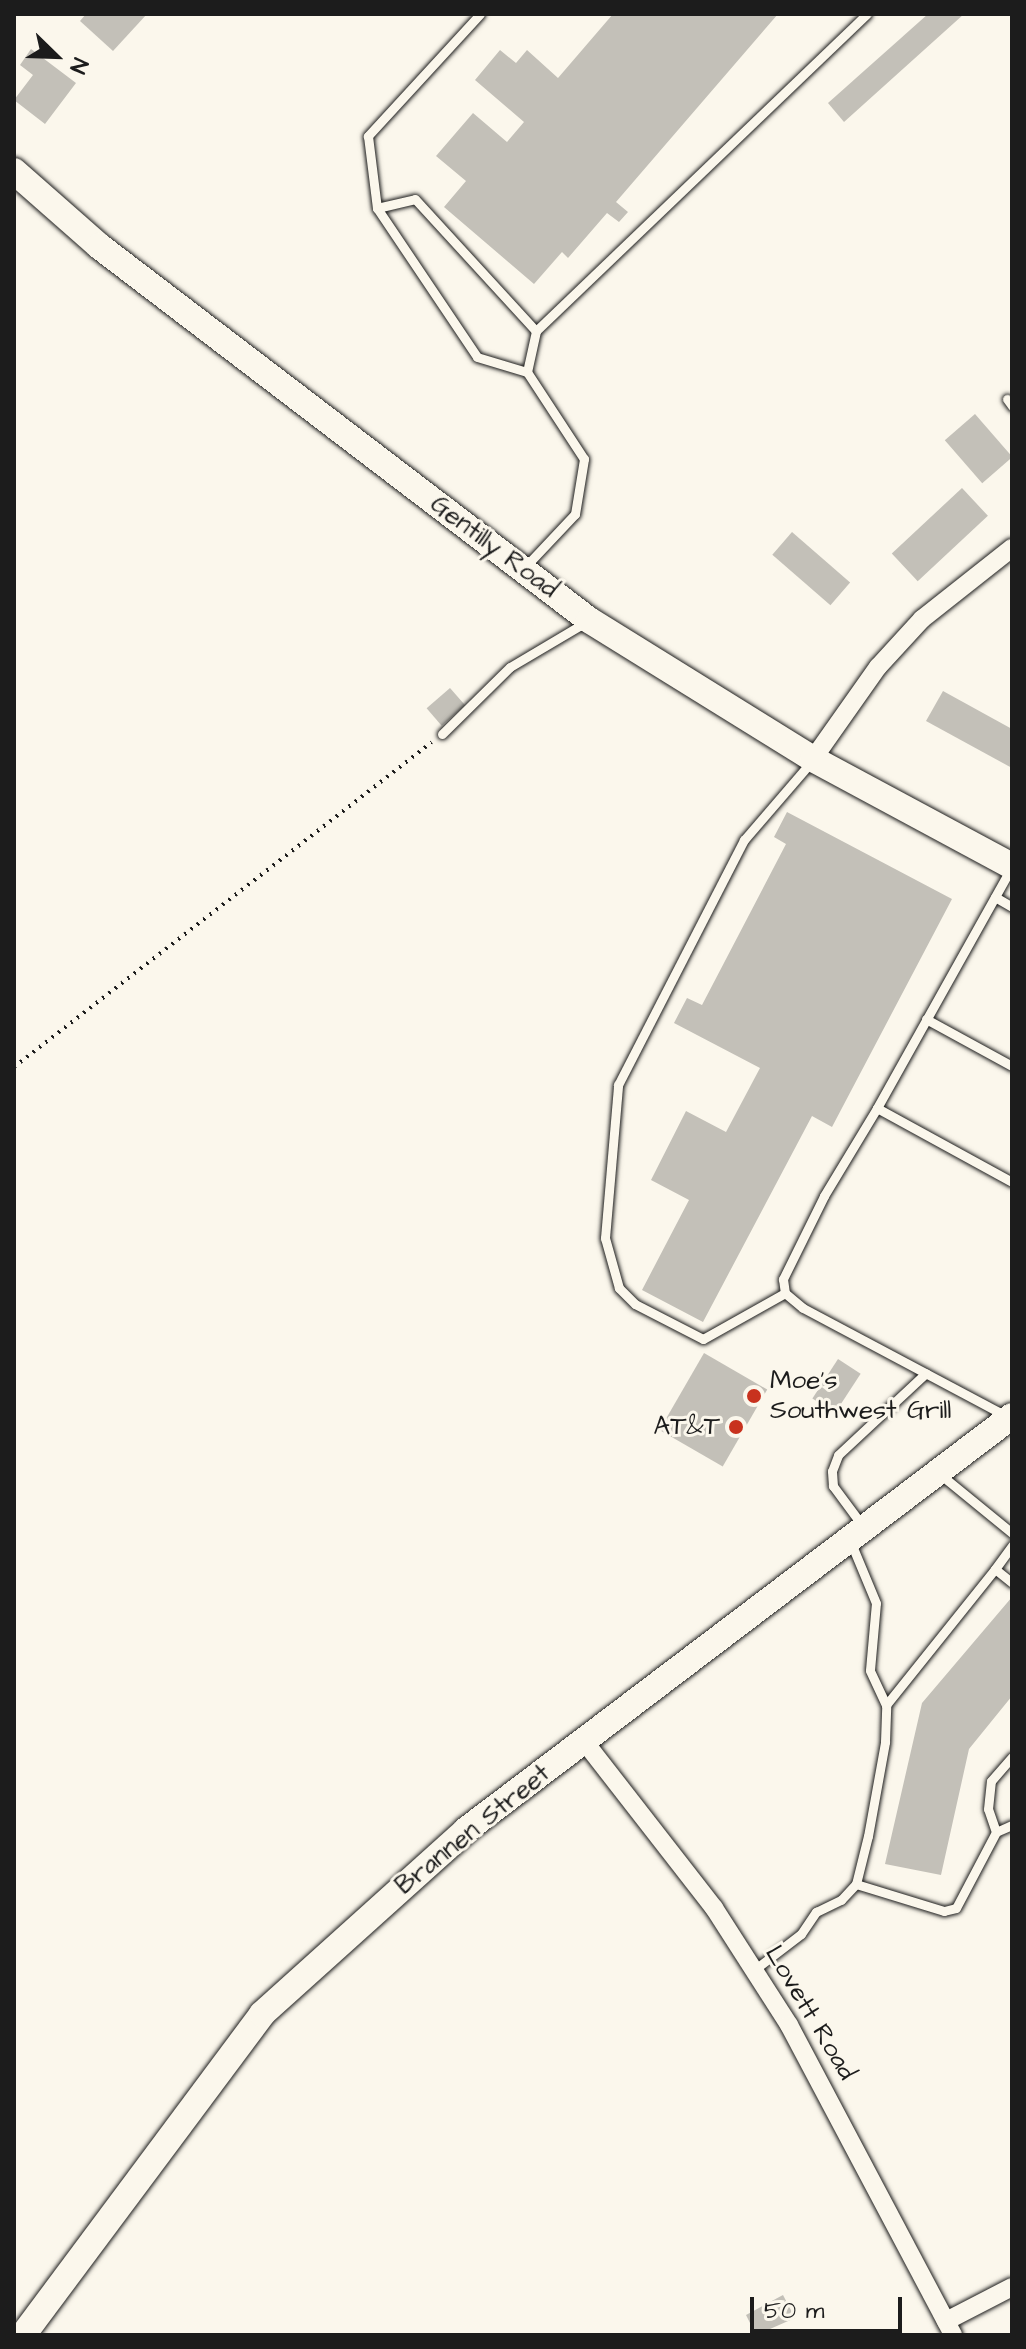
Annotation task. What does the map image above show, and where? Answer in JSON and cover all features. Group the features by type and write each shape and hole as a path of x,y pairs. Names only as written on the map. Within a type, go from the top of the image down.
{"street":[{"name":"Gentilly Road","path":"14,171 99,246 589,620 813,759 1012,866"},
{"path":"813,759 878,667 922,619 1012,548"},
{"name":"Brannen Street","path":"23,2335 262,2014 466,1830 1011,1417"},
{"name":"Lovett Road","path":"584,1741 714,1908 754,1970 841,2114 949,2328"},
{"path":"949,2328 1012,2287"}],"lane":[{"path":"480,14 368,136 377,208 477,357 527,372 584,459 575,514 523,569"},
{"path":"527,372 536,331 867,14"},
{"path":"377,208 415,199 536,331"},
{"path":"442,734 510,667 589,620"},
{"path":"785,1293 703,1339 635,1304 619,1288 605,1238 618,1085 744,840 813,759"},
{"path":"1011,1417 803,1308 785,1293 783,1279 824,1196 877,1108 1012,866"},
{"path":"995,897 1012,907"},
{"path":"926,1019 1012,1066"},
{"path":"877,1108 1012,1182"},
{"path":"754,1970 801,1934 816,1912 841,1900 856,1884 885,1742 886,1705 870,1670 876,1603 857,1534 833,1486 832,1471 838,1455 926,1373"},
{"path":"938,1473 1012,1533"},
{"path":"886,1705 1012,1546"},
{"path":"995,1569 1012,1583"},
{"path":"996,1832 988,1809 991,1781 1012,1757"},
{"path":"856,1884 944,1911 956,1908 996,1832 1012,1825"}],"path":[{"path":"14,1067 442,734"}],"building":[{"path":"86,14 147,14 113,51 80,21"},
{"path":"613,14 778,14 616,202 628,212 619,222 607,213 568,258 562,252 534,284 444,207 466,181 436,156 473,113 507,142 524,122 475,80 500,50 516,63 527,50 558,78"},
{"path":"928,14 964,14 844,122 828,103"},
{"path":"31,49 76,83 45,124 14,100 33,75 20,65"},
{"path":"975,414 1012,457 982,483 945,440"},
{"path":"962,488 988,516 918,581 892,553"},
{"path":"792,532 850,583 830,605 772,555"},
{"path":"450,688 465,705 442,726 427,708"},
{"path":"943,691 1012,729 1012,768 926,721"},
{"path":"787,812 952,899 832,1127 812,1116 703,1322 642,1290 689,1200 651,1180 686,1111 726,1132 760,1068 674,1023 687,998 702,1005 786,844 774,837"},
{"path":"704,1353 767,1390 723,1467 660,1430"},
{"path":"838,1359 861,1374 835,1413 812,1398"},
{"path":"1012,1597 1012,1696 969,1749 941,1875 885,1864 922,1703"},
{"path":"783,2295 795,2318 756,2335 746,2315"}],"place":[{"name":"Moe's Southwest Grill","path":"754,1396"},
{"name":"AT&T","path":"736,1427"}]}
